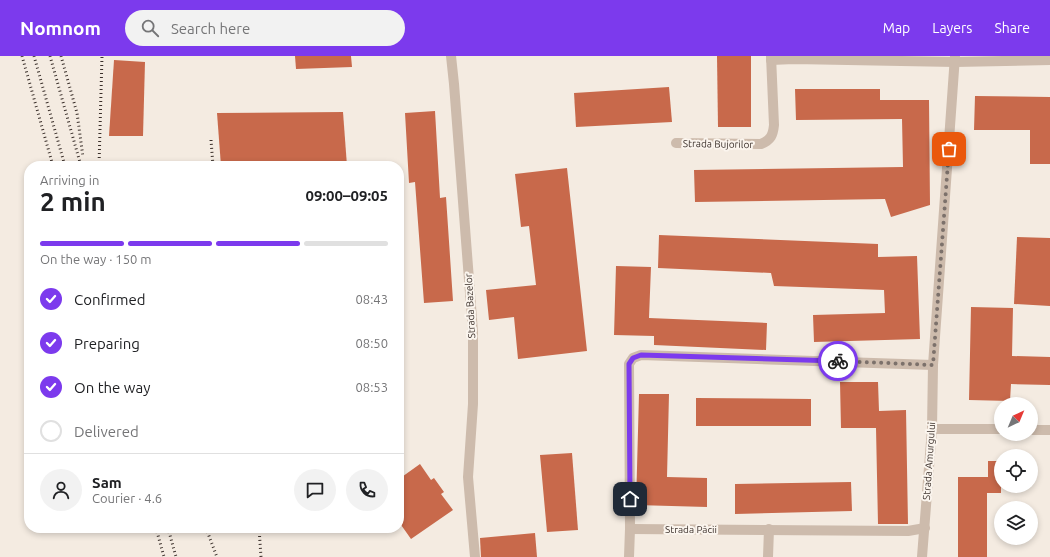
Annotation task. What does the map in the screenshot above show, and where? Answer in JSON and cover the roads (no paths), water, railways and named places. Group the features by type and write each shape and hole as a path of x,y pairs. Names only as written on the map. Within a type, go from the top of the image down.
{"street":[{"name":"Strada Bazelor","path":"451,56 472,332 472,404 468,477 475,557"},
{"path":"771,58 1050,60"},
{"name":"Strada Bujorilor","path":"676,143 761,144 766,142 773,133 774,125 771,58"},
{"name":"Strada Amurgului","path":"922,557 932,429 933,365 955,59"},
{"path":"629,557 629,364 633,358 641,355 933,365"},
{"path":"932,429 994,430"},
{"path":"1038,430 1050,430"},
{"name":"Strada Păcii","path":"630,529 908,531 925,528"},
{"path":"768,557 769,529"}],"railway":[{"path":"22,56 52,161"},
{"path":"34,56 64,161"},
{"path":"50,56 80,161"},
{"path":"61,56 77,113 83,157"},
{"path":"99,161 102,56"},
{"path":"211,140 213,161"},
{"path":"157,533 164,557"},
{"path":"169,533 176,557"},
{"path":"208,533 217,557"},
{"path":"259,533 261,557"}]}
